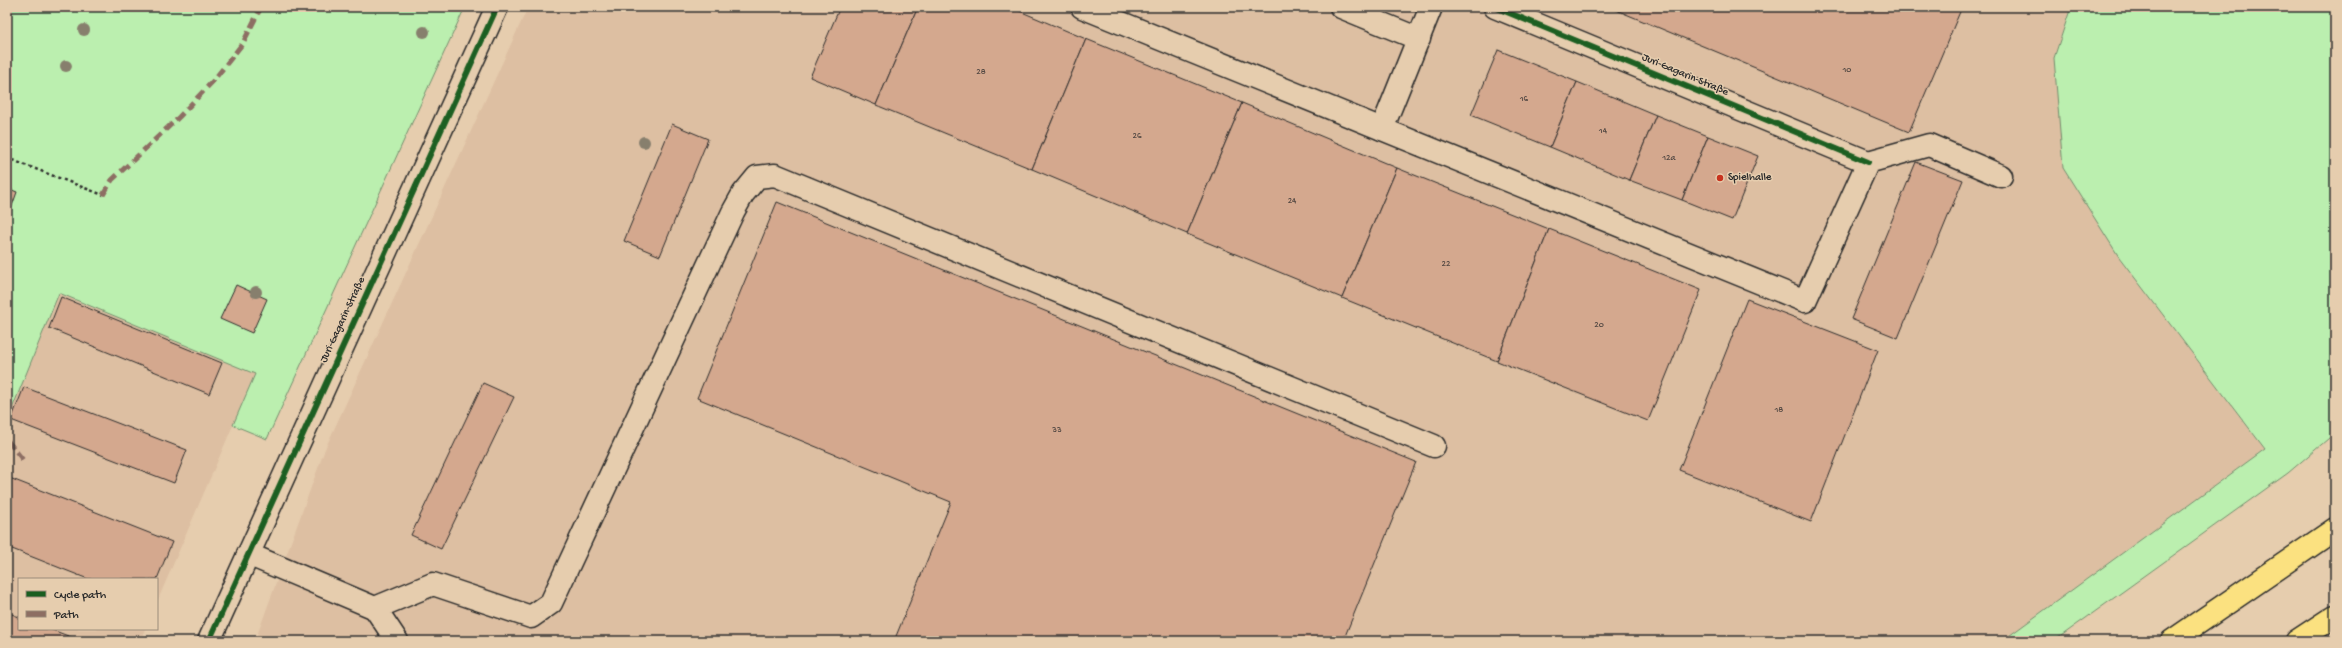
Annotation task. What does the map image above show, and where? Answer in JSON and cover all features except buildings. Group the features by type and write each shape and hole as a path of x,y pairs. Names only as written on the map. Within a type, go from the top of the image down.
{"highway":[{"path":"2172,641 2335,529"},
{"path":"2297,641 2335,616"}],"street":[{"name":"Juri-Gagarin-Straße","path":"209,641 497,7"},
{"path":"1082,7 1805,301 1868,162 1929,145 2001,176"},
{"path":"1341,7 1418,39"},
{"path":"1382,129 1431,7"},
{"name":"Juri-Gagarin-Straße","path":"1495,7 1868,162"},
{"path":"375,608 434,584 531,617 551,603 733,212 743,194 757,177 775,175 1434,446"},
{"path":"248,554 375,608 397,641"}],"path":[{"path":"7,158 103,195"}],"shaded area":[{"path":"528,7 2071,7 2054,58 2119,257 2265,449 2002,641 255,641 325,449"},
{"path":"58,293 255,374 158,600 158,578 18,578 18,630 145,630 140,641 7,641 7,420"}],"green space":[{"path":"7,7 465,7 267,439 233,425 255,374 59,293 7,421"},
{"path":"2071,7 2335,7 2335,433 2288,473 2054,641 2002,641 2265,449 2119,257 2063,168 2054,58"}],"marked path":[{"path":"103,195 112,180 179,117 213,81 243,43 261,7"},
{"path":"7,440 23,460"}],"cycle path":[{"path":"209,641 497,7"},
{"path":"1495,7 1868,162"}],"place":[{"name":"Spielhalle","path":"1720,178"}]}
